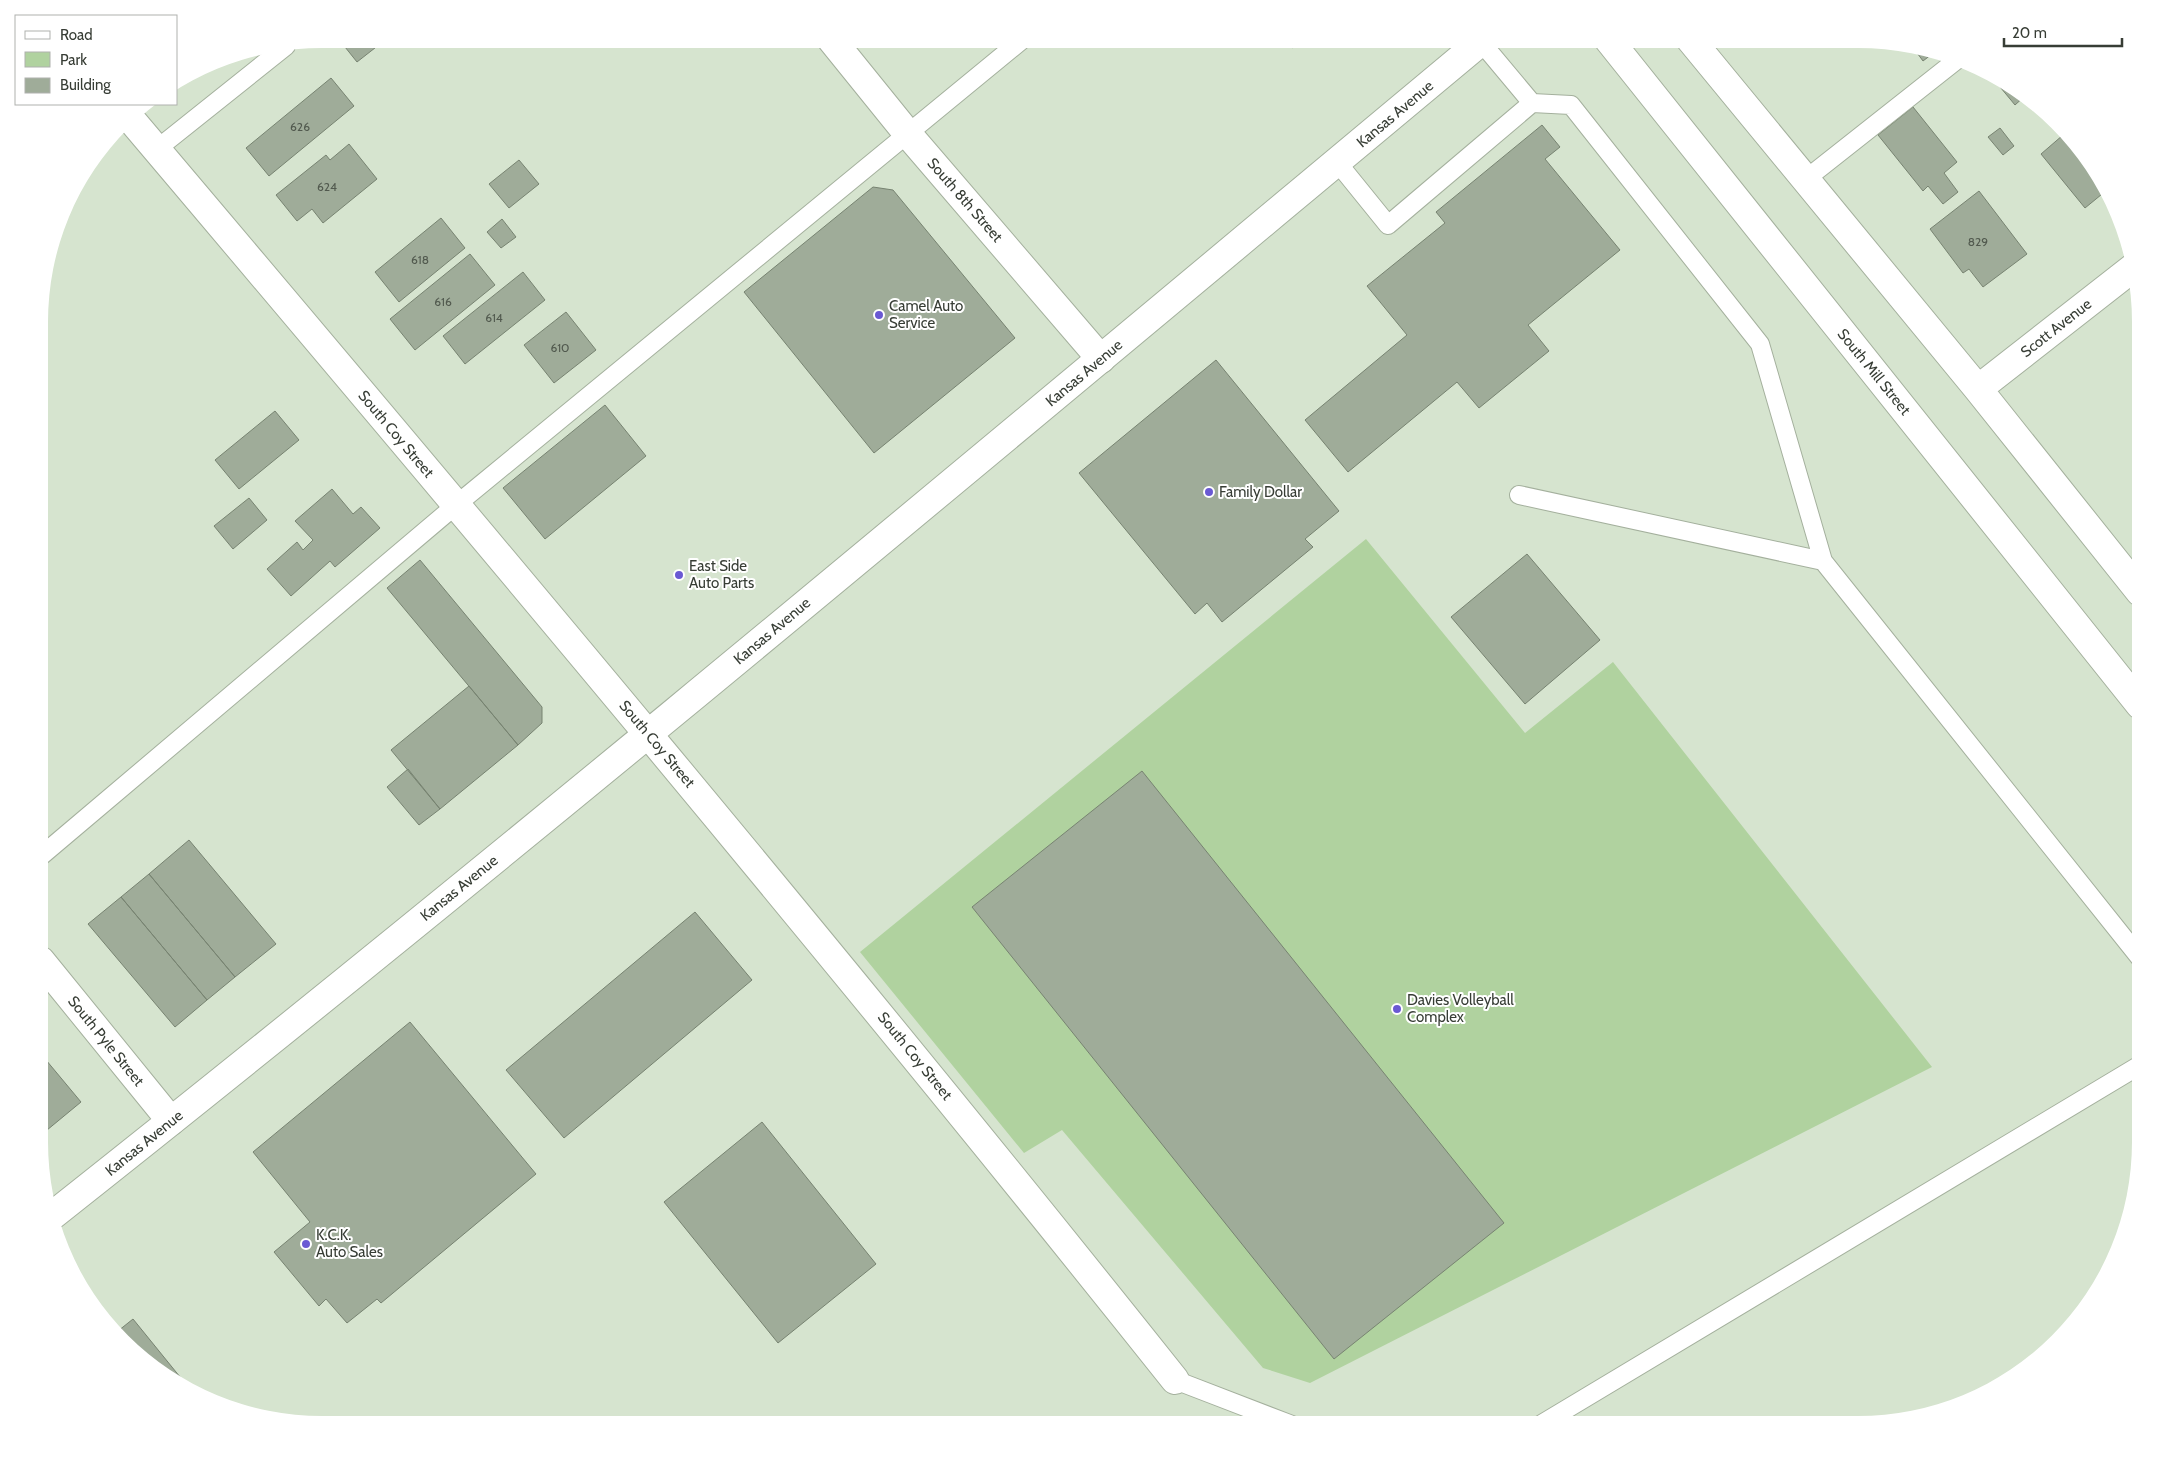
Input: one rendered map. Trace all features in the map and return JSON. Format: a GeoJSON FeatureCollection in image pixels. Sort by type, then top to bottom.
{"type":"FeatureCollection","features":[{"type":"Feature","properties":{"kind":"street","name":"South 8th Street"},"geometry":{"type":"LineString","coordinates":[[838,48],[907,133],[1101,359]]}},
{"type":"Feature","properties":{"kind":"street","name":"Kansas Avenue"},"geometry":{"type":"LineString","coordinates":[[57,1212],[171,1122],[648,733],[1474,48]]}},
{"type":"Feature","properties":{"kind":"street","name":"South Mill Street"},"geometry":{"type":"LineString","coordinates":[[1615,48],[2132,695]]}},
{"type":"Feature","properties":{"kind":"street"},"geometry":{"type":"LineString","coordinates":[[1697,48],[1978,389],[2132,582]]}},
{"type":"Feature","properties":{"kind":"street","name":"South Coy Street"},"geometry":{"type":"LineString","coordinates":[[134,122],[648,733],[988,1145],[1175,1380]]}},
{"type":"Feature","properties":{"kind":"street","name":"Scott Avenue"},"geometry":{"type":"LineString","coordinates":[[1978,389],[2127,273]]}},
{"type":"Feature","properties":{"kind":"street","name":"South Pyle Street"},"geometry":{"type":"LineString","coordinates":[[47,968],[171,1122]]}},
{"type":"Feature","properties":{"kind":"lane"},"geometry":{"type":"LineString","coordinates":[[47,851],[456,505],[1012,48]]}},
{"type":"Feature","properties":{"kind":"lane"},"geometry":{"type":"LineString","coordinates":[[1488,48],[1532,104]]}},
{"type":"Feature","properties":{"kind":"lane"},"geometry":{"type":"LineString","coordinates":[[157,149],[280,51]]}},
{"type":"Feature","properties":{"kind":"lane"},"geometry":{"type":"LineString","coordinates":[[1806,179],[1952,64]]}},
{"type":"Feature","properties":{"kind":"lane"},"geometry":{"type":"LineString","coordinates":[[1337,162],[1388,225],[1532,104],[1571,105],[1760,344],[1823,561],[2132,948]]}},
{"type":"Feature","properties":{"kind":"lane"},"geometry":{"type":"LineString","coordinates":[[1518,495],[1823,561]]}},
{"type":"Feature","properties":{"kind":"lane"},"geometry":{"type":"LineString","coordinates":[[1555,1416],[2132,1070]]}},
{"type":"Feature","properties":{"kind":"lane"},"geometry":{"type":"LineString","coordinates":[[1175,1380],[1269,1416]]}},
{"type":"Feature","properties":{"kind":"green space","name":"Davies Volleyball Complex"},"geometry":{"type":"Polygon","coordinates":[[[1366,539],[1525,733],[1613,662],[1932,1067],[1310,1383],[1263,1368],[1062,1130],[1024,1153],[860,952],[1366,539]]]}},
{"type":"Feature","properties":{"kind":"building"},"geometry":{"type":"Polygon","coordinates":[[[346,48],[375,48],[357,62],[346,48]]]}},
{"type":"Feature","properties":{"kind":"building"},"geometry":{"type":"Polygon","coordinates":[[[1918,55],[1928,57],[1923,61],[1918,55]]]}},
{"type":"Feature","properties":{"kind":"building"},"geometry":{"type":"Polygon","coordinates":[[[331,78],[354,106],[269,176],[246,148],[331,78]]]}},
{"type":"Feature","properties":{"kind":"building"},"geometry":{"type":"Polygon","coordinates":[[[2001,88],[2020,101],[2015,105],[2001,88]]]}},
{"type":"Feature","properties":{"kind":"building"},"geometry":{"type":"Polygon","coordinates":[[[1913,107],[1957,162],[1944,173],[1958,192],[1943,204],[1928,186],[1923,191],[1878,135],[1913,107]]]}},
{"type":"Feature","properties":{"kind":"building"},"geometry":{"type":"Polygon","coordinates":[[[1542,125],[1560,147],[1545,159],[1620,250],[1528,325],[1549,351],[1479,408],[1457,382],[1348,472],[1305,420],[1407,335],[1367,286],[1445,223],[1436,212],[1542,125]]]}},
{"type":"Feature","properties":{"kind":"building"},"geometry":{"type":"Polygon","coordinates":[[[2000,128],[2014,146],[2003,155],[1988,137],[2000,128]]]}},
{"type":"Feature","properties":{"kind":"building"},"geometry":{"type":"Polygon","coordinates":[[[2060,137],[2085,169],[2101,195],[2085,208],[2041,154],[2060,137]]]}},
{"type":"Feature","properties":{"kind":"building"},"geometry":{"type":"Polygon","coordinates":[[[349,144],[377,179],[323,223],[312,209],[297,221],[276,195],[326,155],[330,160],[349,144]]]}},
{"type":"Feature","properties":{"kind":"building"},"geometry":{"type":"Polygon","coordinates":[[[519,160],[539,184],[509,208],[489,184],[519,160]]]}},
{"type":"Feature","properties":{"kind":"building","name":"Camel Auto Service"},"geometry":{"type":"Polygon","coordinates":[[[873,187],[893,190],[1015,338],[874,453],[744,292],[873,187]]]}},
{"type":"Feature","properties":{"kind":"building"},"geometry":{"type":"Polygon","coordinates":[[[1979,191],[2027,254],[1983,287],[1969,269],[1963,273],[1930,229],[1979,191]]]}},
{"type":"Feature","properties":{"kind":"building"},"geometry":{"type":"Polygon","coordinates":[[[441,218],[465,248],[399,302],[375,272],[441,218]]]}},
{"type":"Feature","properties":{"kind":"building"},"geometry":{"type":"Polygon","coordinates":[[[502,219],[516,237],[501,248],[487,232],[502,219]]]}},
{"type":"Feature","properties":{"kind":"building"},"geometry":{"type":"Polygon","coordinates":[[[470,254],[495,285],[415,350],[390,319],[470,254]]]}},
{"type":"Feature","properties":{"kind":"building"},"geometry":{"type":"Polygon","coordinates":[[[523,272],[545,300],[465,364],[443,336],[523,272]]]}},
{"type":"Feature","properties":{"kind":"building"},"geometry":{"type":"Polygon","coordinates":[[[566,312],[596,350],[554,383],[524,345],[566,312]]]}},
{"type":"Feature","properties":{"kind":"building","name":"Family Dollar"},"geometry":{"type":"Polygon","coordinates":[[[1216,360],[1339,511],[1305,539],[1313,547],[1222,622],[1207,603],[1195,614],[1079,473],[1216,360]]]}},
{"type":"Feature","properties":{"kind":"building"},"geometry":{"type":"Polygon","coordinates":[[[605,405],[646,456],[545,539],[503,488],[605,405]]]}},
{"type":"Feature","properties":{"kind":"building"},"geometry":{"type":"Polygon","coordinates":[[[275,411],[299,440],[239,489],[215,460],[275,411]]]}},
{"type":"Feature","properties":{"kind":"building"},"geometry":{"type":"Polygon","coordinates":[[[332,489],[353,514],[361,507],[380,528],[335,567],[330,561],[291,596],[267,569],[297,542],[303,550],[313,540],[295,521],[332,489]]]}},
{"type":"Feature","properties":{"kind":"building"},"geometry":{"type":"Polygon","coordinates":[[[249,498],[267,520],[233,549],[214,526],[249,498]]]}},
{"type":"Feature","properties":{"kind":"building"},"geometry":{"type":"Polygon","coordinates":[[[1527,554],[1600,640],[1525,704],[1451,617],[1527,554]]]}},
{"type":"Feature","properties":{"kind":"building"},"geometry":{"type":"Polygon","coordinates":[[[420,560],[542,707],[542,723],[518,745],[387,588],[420,560]]]}},
{"type":"Feature","properties":{"kind":"building"},"geometry":{"type":"Polygon","coordinates":[[[469,686],[518,745],[440,809],[391,750],[469,686]]]}},
{"type":"Feature","properties":{"kind":"building"},"geometry":{"type":"Polygon","coordinates":[[[408,769],[440,809],[419,825],[387,787],[408,769]]]}},
{"type":"Feature","properties":{"kind":"building"},"geometry":{"type":"Polygon","coordinates":[[[1142,771],[1504,1223],[1334,1359],[972,907],[1142,771]]]}},
{"type":"Feature","properties":{"kind":"building"},"geometry":{"type":"Polygon","coordinates":[[[189,840],[276,944],[235,977],[149,874],[189,840]]]}},
{"type":"Feature","properties":{"kind":"building"},"geometry":{"type":"Polygon","coordinates":[[[149,874],[235,977],[207,1000],[121,897],[149,874]]]}},
{"type":"Feature","properties":{"kind":"building"},"geometry":{"type":"Polygon","coordinates":[[[121,897],[207,1000],[175,1027],[88,924],[121,897]]]}},
{"type":"Feature","properties":{"kind":"building"},"geometry":{"type":"Polygon","coordinates":[[[695,912],[752,980],[564,1138],[506,1070],[695,912]]]}},
{"type":"Feature","properties":{"kind":"building"},"geometry":{"type":"Polygon","coordinates":[[[410,1022],[536,1174],[381,1303],[377,1299],[347,1323],[326,1299],[319,1306],[274,1252],[310,1222],[253,1152],[410,1022]]]}},
{"type":"Feature","properties":{"kind":"building"},"geometry":{"type":"Polygon","coordinates":[[[47,1061],[81,1102],[47,1130],[47,1061]]]}},
{"type":"Feature","properties":{"kind":"building"},"geometry":{"type":"Polygon","coordinates":[[[762,1122],[876,1264],[778,1343],[664,1202],[762,1122]]]}},
{"type":"Feature","properties":{"kind":"building"},"geometry":{"type":"Polygon","coordinates":[[[133,1319],[181,1378],[141,1349],[121,1329],[133,1319]]]}},
{"type":"Feature","properties":{"kind":"place","name":"Camel Auto Service"},"geometry":{"type":"Point","coordinates":[879,315]}},
{"type":"Feature","properties":{"kind":"place","name":"Family Dollar"},"geometry":{"type":"Point","coordinates":[1209,492]}},
{"type":"Feature","properties":{"kind":"place","name":"East Side Auto Parts"},"geometry":{"type":"Point","coordinates":[679,575]}},
{"type":"Feature","properties":{"kind":"place","name":"Davies Volleyball Complex"},"geometry":{"type":"Point","coordinates":[1397,1009]}},
{"type":"Feature","properties":{"kind":"place","name":"K.C.K. Auto Sales"},"geometry":{"type":"Point","coordinates":[306,1244]}}]}
